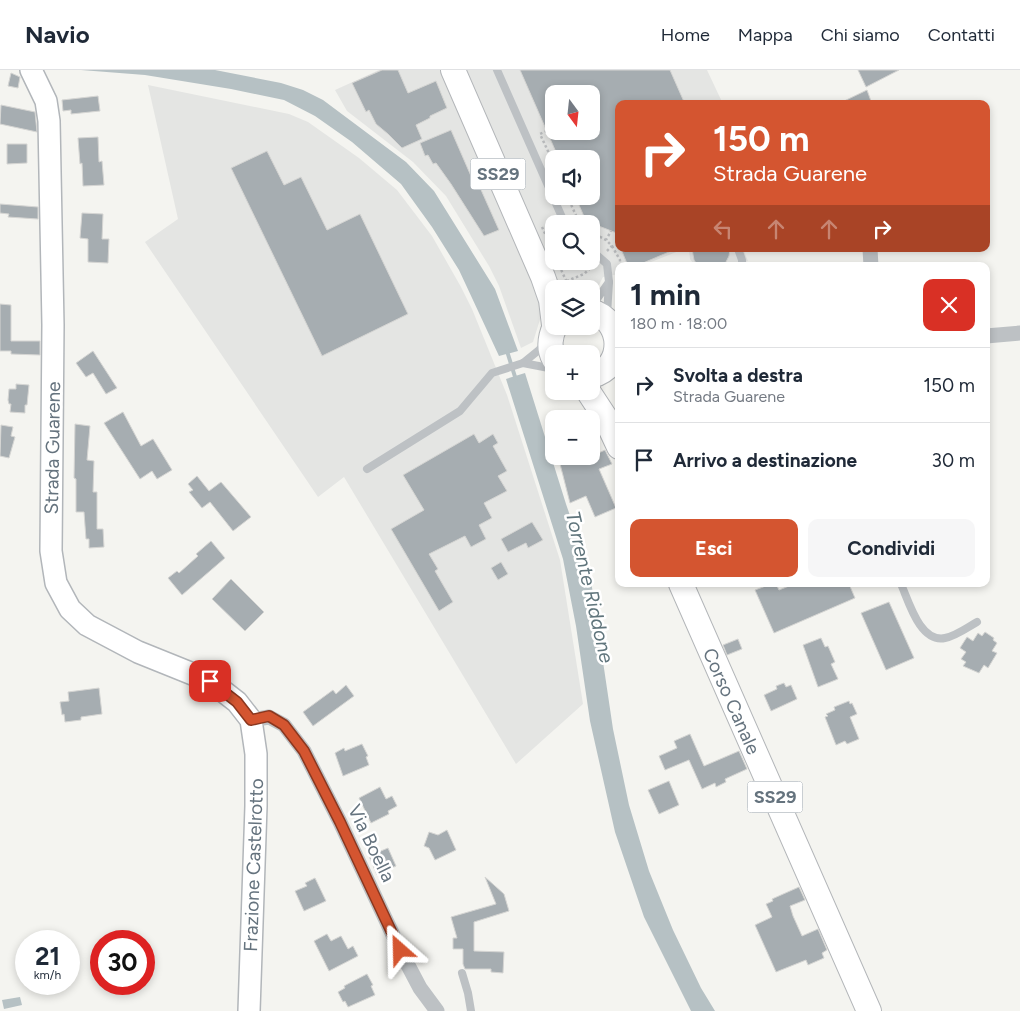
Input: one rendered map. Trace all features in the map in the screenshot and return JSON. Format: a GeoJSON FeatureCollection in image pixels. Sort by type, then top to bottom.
{"type":"FeatureCollection","features":[{"type":"Feature","properties":{"kind":"main road","name":"Strada Guarene"},"geometry":{"type":"LineString","coordinates":[[31,70],[46,101],[49,121],[53,326],[51,551],[56,583],[70,609],[87,625],[138,652],[210,681],[237,702],[251,720]]}},
{"type":"Feature","properties":{"kind":"main road","name":"SS29"},"geometry":{"type":"LineString","coordinates":[[453,70],[556,279]]}},
{"type":"Feature","properties":{"kind":"main road"},"geometry":{"type":"LineString","coordinates":[[605,323],[615,345]]}},
{"type":"Feature","properties":{"kind":"main road"},"geometry":{"type":"LineString","coordinates":[[605,417],[601,389],[605,370],[615,355]]}},
{"type":"Feature","properties":{"kind":"main road"},"geometry":{"type":"LineString","coordinates":[[594,400],[605,417],[615,438]]}},
{"type":"Feature","properties":{"kind":"main road","name":"Corso Canale"},"geometry":{"type":"LineString","coordinates":[[682,587],[869,1011]]}},
{"type":"Feature","properties":{"kind":"main road","name":"Frazione Castelrotto"},"geometry":{"type":"LineString","coordinates":[[249,1011],[256,806],[256,754],[251,720]]}},
{"type":"Feature","properties":{"kind":"street"},"geometry":{"type":"LineString","coordinates":[[990,336],[1020,334]]}},
{"type":"Feature","properties":{"kind":"street","name":"Via Boella"},"geometry":{"type":"LineString","coordinates":[[251,720],[269,716],[284,725],[304,751],[340,822],[400,950],[420,988],[437,1011]]}},
{"type":"Feature","properties":{"kind":"lane"},"geometry":{"type":"LineString","coordinates":[[498,70],[561,215]]}},
{"type":"Feature","properties":{"kind":"lane"},"geometry":{"type":"LineString","coordinates":[[600,258],[607,264],[609,282],[605,323]]}},
{"type":"Feature","properties":{"kind":"lane"},"geometry":{"type":"LineString","coordinates":[[605,323],[597,299],[609,282]]}},
{"type":"Feature","properties":{"kind":"lane"},"geometry":{"type":"LineString","coordinates":[[367,469],[460,411],[492,373],[522,364],[539,350],[549,335]]}},
{"type":"Feature","properties":{"kind":"lane"},"geometry":{"type":"LineString","coordinates":[[522,364],[545,368]]}},
{"type":"Feature","properties":{"kind":"lane"},"geometry":{"type":"LineString","coordinates":[[902,587],[919,624],[927,634],[935,638],[946,638],[977,622]]}},
{"type":"Feature","properties":{"kind":"lane"},"geometry":{"type":"LineString","coordinates":[[462,973],[471,1011]]}},
{"type":"Feature","properties":{"kind":"path"},"geometry":{"type":"LineString","coordinates":[[545,132],[540,134],[547,150]]}},
{"type":"Feature","properties":{"kind":"path"},"geometry":{"type":"LineString","coordinates":[[606,240],[611,231]]}},
{"type":"Feature","properties":{"kind":"path"},"geometry":{"type":"LineString","coordinates":[[600,237],[615,250]]}},
{"type":"Feature","properties":{"kind":"path"},"geometry":{"type":"LineString","coordinates":[[606,252],[612,246]]}},
{"type":"Feature","properties":{"kind":"path"},"geometry":{"type":"LineString","coordinates":[[556,279],[584,274],[589,270]]}},
{"type":"Feature","properties":{"kind":"shaded area"},"geometry":{"type":"Polygon","coordinates":[[[379,70],[707,70],[721,100],[615,100],[615,252],[676,252],[651,262],[615,262],[615,275],[603,277],[600,283],[600,280],[545,280],[545,307],[533,342],[521,348],[499,286],[489,266],[446,196],[413,162],[347,111],[335,90],[379,70]]]}},
{"type":"Feature","properties":{"kind":"shaded area"},"geometry":{"type":"Polygon","coordinates":[[[148,85],[289,114],[308,122],[359,158],[397,190],[432,236],[461,287],[507,395],[560,560],[583,704],[516,764],[344,477],[318,497],[145,242],[178,219],[148,85]]]}},
{"type":"Feature","properties":{"kind":"shaded area"},"geometry":{"type":"Polygon","coordinates":[[[689,252],[744,252],[748,261],[692,262],[689,252]]]}},
{"type":"Feature","properties":{"kind":"water"},"geometry":{"type":"Polygon","coordinates":[[[81,70],[215,70],[281,83],[303,90],[323,100],[406,162],[434,191],[495,289],[518,351],[499,356],[459,270],[432,227],[401,184],[352,142],[315,116],[284,100],[231,89],[145,75],[81,70]]]}},
{"type":"Feature","properties":{"kind":"water"},"geometry":{"type":"Polygon","coordinates":[[[525,373],[545,437],[545,465],[554,465],[590,574],[613,729],[629,805],[649,871],[673,930],[701,988],[715,1011],[691,1011],[644,917],[615,832],[590,721],[576,626],[563,559],[506,379],[525,373]]]}},
{"type":"Feature","properties":{"kind":"water"},"geometry":{"type":"Polygon","coordinates":[[[20,997],[22,1005],[4,1009],[2,1000],[20,997]]]}},
{"type":"Feature","properties":{"kind":"building"},"geometry":{"type":"Polygon","coordinates":[[[382,70],[398,70],[408,93],[436,81],[447,108],[416,125],[422,139],[402,148],[376,124],[369,110],[366,112],[352,83],[382,70]]]}},
{"type":"Feature","properties":{"kind":"building"},"geometry":{"type":"Polygon","coordinates":[[[520,70],[670,70],[683,100],[615,100],[615,232],[600,227],[600,215],[583,215],[579,205],[600,205],[600,150],[555,150],[551,140],[600,140],[600,85],[545,85],[545,127],[520,70]]]}},
{"type":"Feature","properties":{"kind":"building"},"geometry":{"type":"Polygon","coordinates":[[[858,70],[899,70],[866,87],[858,70]]]}},
{"type":"Feature","properties":{"kind":"building"},"geometry":{"type":"Polygon","coordinates":[[[11,73],[20,77],[18,88],[8,86],[11,73]]]}},
{"type":"Feature","properties":{"kind":"building"},"geometry":{"type":"Polygon","coordinates":[[[867,90],[871,100],[846,100],[867,90]]]}},
{"type":"Feature","properties":{"kind":"building"},"geometry":{"type":"Polygon","coordinates":[[[98,96],[100,111],[71,114],[71,110],[63,111],[62,100],[98,96]]]}},
{"type":"Feature","properties":{"kind":"building"},"geometry":{"type":"Polygon","coordinates":[[[1,105],[35,112],[37,132],[0,124],[1,105]]]}},
{"type":"Feature","properties":{"kind":"building"},"geometry":{"type":"Polygon","coordinates":[[[451,130],[471,176],[474,174],[499,230],[484,236],[436,163],[433,164],[428,155],[425,156],[420,143],[451,130]]]}},
{"type":"Feature","properties":{"kind":"building"},"geometry":{"type":"Polygon","coordinates":[[[98,137],[99,162],[102,161],[104,185],[83,186],[78,138],[98,137]]]}},
{"type":"Feature","properties":{"kind":"building"},"geometry":{"type":"Polygon","coordinates":[[[7,144],[27,144],[27,163],[7,164],[7,144]]]}},
{"type":"Feature","properties":{"kind":"building"},"geometry":{"type":"Polygon","coordinates":[[[267,151],[284,185],[301,177],[327,230],[360,214],[408,314],[322,356],[231,168],[267,151]]]}},
{"type":"Feature","properties":{"kind":"building"},"geometry":{"type":"Polygon","coordinates":[[[0,204],[38,207],[38,219],[8,217],[9,214],[0,213],[0,204]]]}},
{"type":"Feature","properties":{"kind":"building"},"geometry":{"type":"Polygon","coordinates":[[[82,213],[103,214],[102,239],[109,239],[108,263],[88,262],[88,239],[80,238],[82,213]]]}},
{"type":"Feature","properties":{"kind":"building"},"geometry":{"type":"Polygon","coordinates":[[[622,252],[669,252],[645,262],[626,262],[622,252]]]}},
{"type":"Feature","properties":{"kind":"building"},"geometry":{"type":"Polygon","coordinates":[[[693,252],[730,252],[726,262],[695,262],[693,252]]]}},
{"type":"Feature","properties":{"kind":"building"},"geometry":{"type":"Polygon","coordinates":[[[0,304],[11,305],[11,341],[40,341],[40,355],[11,354],[11,351],[0,351],[0,304]]]}},
{"type":"Feature","properties":{"kind":"building"},"geometry":{"type":"Polygon","coordinates":[[[93,351],[117,388],[106,394],[93,373],[86,377],[76,363],[93,351]]]}},
{"type":"Feature","properties":{"kind":"building"},"geometry":{"type":"Polygon","coordinates":[[[16,384],[29,385],[25,413],[10,412],[9,389],[16,389],[16,384]]]}},
{"type":"Feature","properties":{"kind":"building"},"geometry":{"type":"Polygon","coordinates":[[[123,412],[141,446],[153,439],[172,470],[157,479],[152,471],[140,479],[104,423],[123,412]]]}},
{"type":"Feature","properties":{"kind":"building"},"geometry":{"type":"Polygon","coordinates":[[[75,424],[90,426],[87,460],[94,461],[93,492],[97,492],[97,529],[103,529],[104,547],[89,548],[89,539],[86,539],[84,512],[76,512],[76,479],[74,478],[75,424]]]}},
{"type":"Feature","properties":{"kind":"building"},"geometry":{"type":"Polygon","coordinates":[[[1,425],[13,427],[11,436],[15,437],[9,458],[0,456],[1,425]]]}},
{"type":"Feature","properties":{"kind":"building"},"geometry":{"type":"Polygon","coordinates":[[[474,434],[479,443],[493,434],[498,443],[493,446],[507,471],[498,476],[507,491],[484,503],[492,518],[479,525],[486,539],[471,547],[465,536],[429,554],[438,569],[435,571],[453,602],[439,611],[391,529],[424,510],[403,475],[474,434]]]}},
{"type":"Feature","properties":{"kind":"building"},"geometry":{"type":"Polygon","coordinates":[[[605,450],[612,464],[599,469],[615,508],[595,517],[586,496],[570,503],[560,465],[600,465],[600,452],[605,450]]]}},
{"type":"Feature","properties":{"kind":"building"},"geometry":{"type":"Polygon","coordinates":[[[197,476],[209,491],[221,482],[251,517],[233,531],[210,502],[202,508],[189,492],[193,490],[188,484],[197,476]]]}},
{"type":"Feature","properties":{"kind":"building"},"geometry":{"type":"Polygon","coordinates":[[[532,522],[543,540],[528,548],[526,543],[508,552],[501,539],[532,522]]]}},
{"type":"Feature","properties":{"kind":"building"},"geometry":{"type":"Polygon","coordinates":[[[211,541],[225,558],[182,595],[168,578],[177,571],[179,573],[211,541]]]}},
{"type":"Feature","properties":{"kind":"building"},"geometry":{"type":"Polygon","coordinates":[[[501,562],[508,574],[498,580],[491,568],[501,562]]]}},
{"type":"Feature","properties":{"kind":"building"},"geometry":{"type":"Polygon","coordinates":[[[231,579],[264,612],[245,631],[212,599],[231,579]]]}},
{"type":"Feature","properties":{"kind":"building"},"geometry":{"type":"Polygon","coordinates":[[[763,587],[778,587],[779,590],[786,587],[850,587],[855,598],[774,633],[755,590],[763,587]]]}},
{"type":"Feature","properties":{"kind":"building"},"geometry":{"type":"Polygon","coordinates":[[[889,602],[914,658],[886,670],[861,613],[889,602]]]}},
{"type":"Feature","properties":{"kind":"building"},"geometry":{"type":"Polygon","coordinates":[[[985,632],[994,638],[993,640],[997,643],[992,651],[997,653],[988,668],[984,665],[979,673],[963,666],[966,662],[961,659],[966,652],[960,648],[967,637],[973,641],[978,633],[982,636],[985,632]]]}},
{"type":"Feature","properties":{"kind":"building"},"geometry":{"type":"Polygon","coordinates":[[[821,638],[825,647],[828,646],[835,662],[831,664],[838,679],[818,687],[803,645],[821,638]]]}},
{"type":"Feature","properties":{"kind":"building"},"geometry":{"type":"Polygon","coordinates":[[[738,639],[742,649],[727,655],[723,645],[738,639]]]}},
{"type":"Feature","properties":{"kind":"building"},"geometry":{"type":"Polygon","coordinates":[[[784,683],[786,687],[791,685],[797,699],[771,711],[764,695],[777,689],[776,686],[784,683]]]}},
{"type":"Feature","properties":{"kind":"building"},"geometry":{"type":"Polygon","coordinates":[[[346,685],[354,696],[313,726],[303,712],[333,690],[336,694],[346,685]]]}},
{"type":"Feature","properties":{"kind":"building"},"geometry":{"type":"Polygon","coordinates":[[[99,688],[102,714],[81,717],[81,720],[65,722],[60,702],[69,701],[68,692],[99,688]]]}},
{"type":"Feature","properties":{"kind":"building"},"geometry":{"type":"Polygon","coordinates":[[[849,701],[850,704],[852,703],[857,714],[850,717],[859,739],[847,744],[845,741],[836,745],[825,717],[828,716],[826,714],[835,710],[834,707],[849,701]]]}},
{"type":"Feature","properties":{"kind":"building"},"geometry":{"type":"Polygon","coordinates":[[[690,734],[704,766],[739,751],[747,769],[725,779],[726,782],[716,787],[715,783],[702,789],[689,760],[665,770],[659,756],[677,748],[674,741],[690,734]]]}},
{"type":"Feature","properties":{"kind":"building"},"geometry":{"type":"Polygon","coordinates":[[[362,744],[368,756],[366,757],[369,765],[343,776],[335,753],[344,748],[345,751],[362,744]]]}},
{"type":"Feature","properties":{"kind":"building"},"geometry":{"type":"Polygon","coordinates":[[[669,781],[679,805],[659,814],[648,790],[669,781]]]}},
{"type":"Feature","properties":{"kind":"building"},"geometry":{"type":"Polygon","coordinates":[[[380,787],[386,799],[392,796],[397,806],[388,811],[389,814],[371,823],[359,798],[380,787]]]}},
{"type":"Feature","properties":{"kind":"building"},"geometry":{"type":"Polygon","coordinates":[[[447,830],[456,850],[435,860],[429,848],[424,846],[429,832],[438,835],[447,830]]]}},
{"type":"Feature","properties":{"kind":"building"},"geometry":{"type":"Polygon","coordinates":[[[388,848],[396,866],[377,875],[369,856],[388,848]]]}},
{"type":"Feature","properties":{"kind":"building"},"geometry":{"type":"Polygon","coordinates":[[[485,877],[504,894],[509,911],[474,922],[474,951],[504,952],[503,973],[491,972],[491,969],[465,969],[463,949],[453,949],[453,938],[457,938],[451,917],[496,904],[485,877]]]}},
{"type":"Feature","properties":{"kind":"building"},"geometry":{"type":"Polygon","coordinates":[[[315,878],[326,901],[304,911],[295,891],[307,886],[305,883],[315,878]]]}},
{"type":"Feature","properties":{"kind":"building"},"geometry":{"type":"Polygon","coordinates":[[[799,887],[805,900],[790,906],[793,916],[802,936],[818,929],[827,950],[822,953],[824,958],[808,965],[806,960],[776,972],[755,925],[772,917],[766,904],[773,901],[772,899],[799,887]]]}},
{"type":"Feature","properties":{"kind":"building"},"geometry":{"type":"Polygon","coordinates":[[[327,934],[331,941],[341,936],[348,949],[353,946],[358,956],[329,971],[314,941],[327,934]]]}},
{"type":"Feature","properties":{"kind":"building"},"geometry":{"type":"Polygon","coordinates":[[[367,974],[373,985],[371,986],[375,995],[348,1007],[338,992],[345,988],[344,986],[367,974]]]}},
{"type":"Feature","properties":{"kind":"waterway","name":"Torrente Riddone"},"geometry":{"type":"LineString","coordinates":[[507,351],[516,380]]}},
{"type":"Feature","properties":{"kind":"route"},"geometry":{"type":"LineString","coordinates":[[210,681],[237,702],[251,720],[269,716],[284,725],[304,751],[340,822],[400,950]]}}]}
